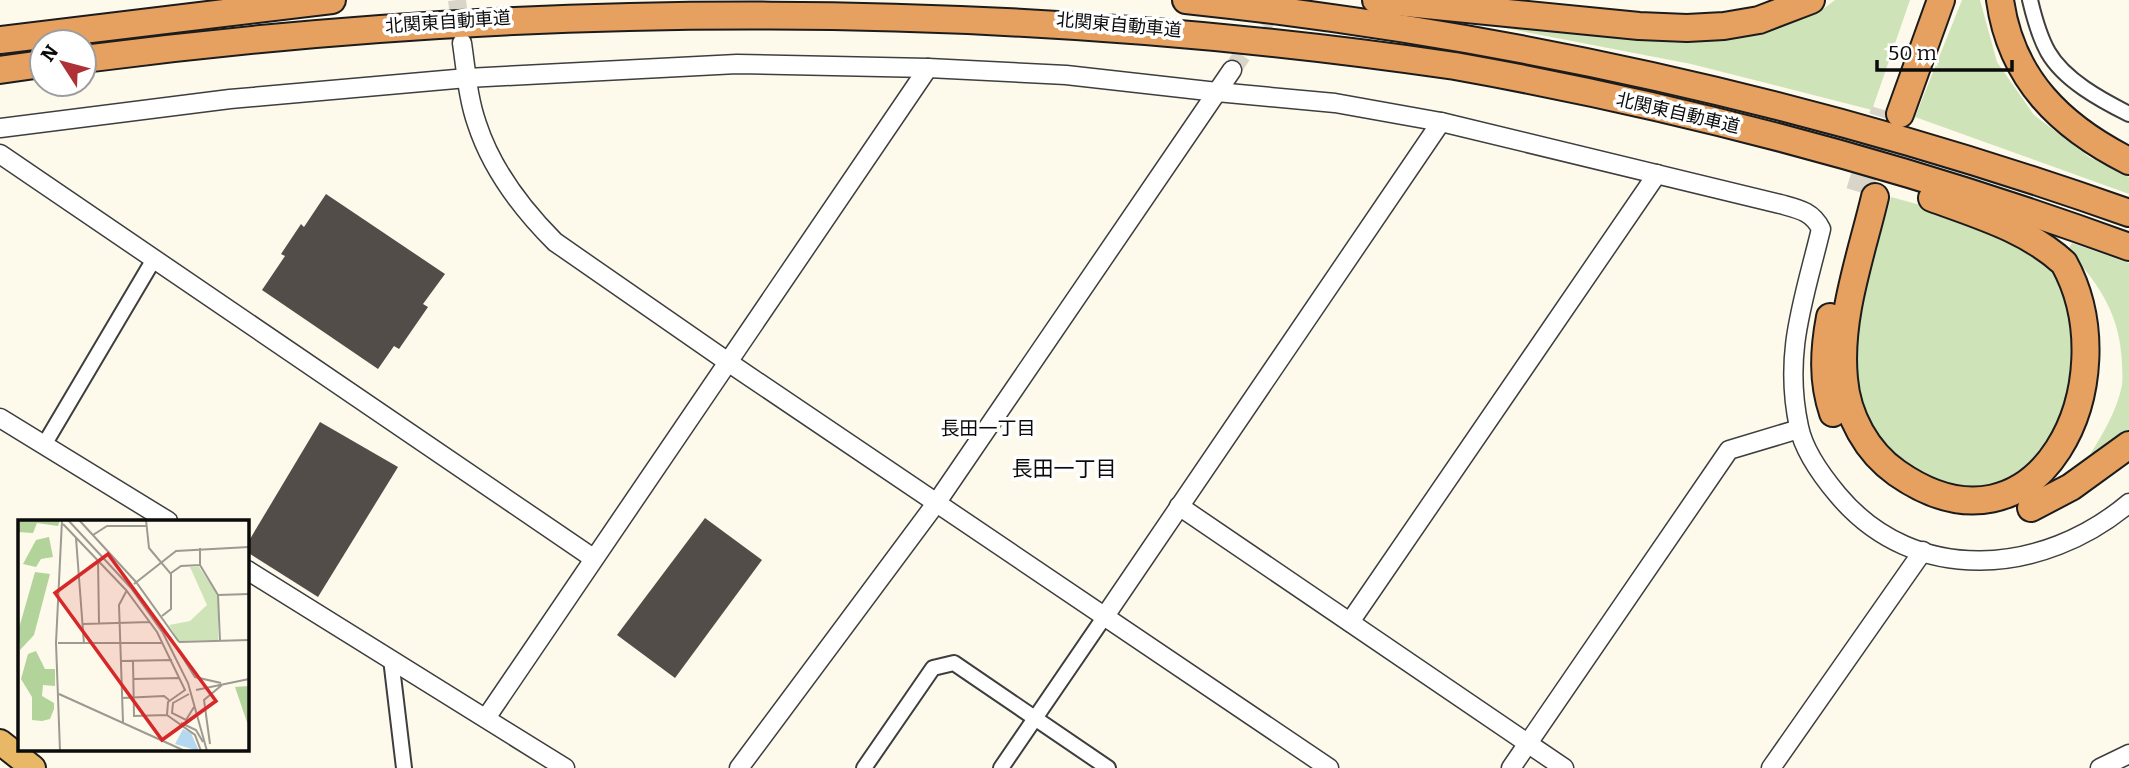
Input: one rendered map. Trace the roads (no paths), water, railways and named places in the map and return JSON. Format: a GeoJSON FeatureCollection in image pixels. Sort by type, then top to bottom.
{"type":"FeatureCollection","features":[{"type":"Feature","properties":{"kind":"highway"},"geometry":{"type":"LineString","coordinates":[[0,40],[332,0]]}},
{"type":"Feature","properties":{"kind":"highway","name":"北関東自動車道"},"geometry":{"type":"LineString","coordinates":[[1186,0],[1278,10],[1465,38],[1672,80],[1776,104],[1942,151],[2129,214]]}},
{"type":"Feature","properties":{"kind":"highway"},"geometry":{"type":"LineString","coordinates":[[1376,0],[1639,26],[1688,28],[1759,20],[1811,0]]}},
{"type":"Feature","properties":{"kind":"highway"},"geometry":{"type":"LineString","coordinates":[[1923,0],[1892,112],[1941,0]]}},
{"type":"Feature","properties":{"kind":"highway"},"geometry":{"type":"LineString","coordinates":[[2000,0],[2008,35],[2021,67],[2039,94],[2082,134],[2129,161]]}},
{"type":"Feature","properties":{"kind":"highway","name":"北関東自動車道"},"geometry":{"type":"LineString","coordinates":[[98,58],[479,18],[652,11],[929,13],[1125,25],[1266,39],[1452,65],[1575,90],[1770,134],[2048,217],[2129,247]]}},
{"type":"Feature","properties":{"kind":"highway"},"geometry":{"type":"LineString","coordinates":[[0,70],[28,66]]}},
{"type":"Feature","properties":{"kind":"highway"},"geometry":{"type":"LineString","coordinates":[[1575,90],[1664,125],[1776,151],[1925,195],[2004,225],[2036,242],[2080,280],[2094,302],[2108,338]]}},
{"type":"Feature","properties":{"kind":"highway"},"geometry":{"type":"LineString","coordinates":[[2089,440],[2059,473],[2037,487],[1991,500],[1966,500],[1939,495],[1913,484],[1892,470],[1876,454],[1862,436],[1849,406],[1844,381],[1843,349],[1847,314],[1867,195],[1830,320],[1825,352],[1825,379],[1840,433],[1856,457],[1875,478],[1897,495],[1922,508],[1969,518],[1993,517],[2021,512],[2043,503],[2071,488],[2129,445]]}},
{"type":"Feature","properties":{"kind":"highway"},"geometry":{"type":"LineString","coordinates":[[0,742],[33,768]]}},
{"type":"Feature","properties":{"kind":"street"},"geometry":{"type":"LineString","coordinates":[[2030,0],[2048,53],[2076,82],[2105,102],[2129,114]]}},
{"type":"Feature","properties":{"kind":"street"},"geometry":{"type":"LineString","coordinates":[[462,43],[476,123],[493,161],[512,194],[555,242],[1329,768]]}},
{"type":"Feature","properties":{"kind":"street"},"geometry":{"type":"LineString","coordinates":[[0,128],[230,99],[467,78],[737,64],[928,68],[1066,75],[1335,103],[1441,122],[1657,174],[1804,210],[1816,219],[1821,229],[1797,320],[1791,377],[1799,429],[1807,450],[1846,504],[1871,526],[1896,540],[1923,551],[1955,559],[1982,562],[2014,559],[2066,543],[2129,503]]}},
{"type":"Feature","properties":{"kind":"street"},"geometry":{"type":"LineString","coordinates":[[486,718],[928,68]]}},
{"type":"Feature","properties":{"kind":"street"},"geometry":{"type":"LineString","coordinates":[[739,768],[937,502],[1232,69]]}},
{"type":"Feature","properties":{"kind":"street"},"geometry":{"type":"LineString","coordinates":[[1001,768],[1441,122]]}},
{"type":"Feature","properties":{"kind":"street"},"geometry":{"type":"LineString","coordinates":[[0,154],[593,558]]}},
{"type":"Feature","properties":{"kind":"street"},"geometry":{"type":"LineString","coordinates":[[1350,622],[1657,174]]}},
{"type":"Feature","properties":{"kind":"street"},"geometry":{"type":"LineString","coordinates":[[44,445],[154,259]]}},
{"type":"Feature","properties":{"kind":"street"},"geometry":{"type":"LineString","coordinates":[[0,418],[165,520]]}},
{"type":"Feature","properties":{"kind":"street"},"geometry":{"type":"LineString","coordinates":[[1511,768],[1729,450],[1799,429]]}},
{"type":"Feature","properties":{"kind":"street"},"geometry":{"type":"LineString","coordinates":[[1179,506],[1564,768]]}},
{"type":"Feature","properties":{"kind":"street"},"geometry":{"type":"LineString","coordinates":[[1771,768],[1923,551]]}},
{"type":"Feature","properties":{"kind":"street"},"geometry":{"type":"LineString","coordinates":[[248,571],[565,768]]}},
{"type":"Feature","properties":{"kind":"street"},"geometry":{"type":"LineString","coordinates":[[391,659],[404,768]]}},
{"type":"Feature","properties":{"kind":"street"},"geometry":{"type":"LineString","coordinates":[[864,768],[933,668],[954,663],[1108,768]]}},
{"type":"Feature","properties":{"kind":"street"},"geometry":{"type":"LineString","coordinates":[[2100,768],[2129,754]]}},
{"type":"Feature","properties":{"kind":"tunnel"},"geometry":{"type":"LineString","coordinates":[[457,0],[461,33]]}},
{"type":"Feature","properties":{"kind":"tunnel"},"geometry":{"type":"LineString","coordinates":[[1232,70],[1278,3]]}},
{"type":"Feature","properties":{"kind":"tunnel"},"geometry":{"type":"LineString","coordinates":[[1859,192],[1884,110]]}},
{"type":"Feature","properties":{"kind":"district","name":"長田一丁目"},"geometry":{"type":"Point","coordinates":[988,428]}},
{"type":"Feature","properties":{"kind":"district","name":"長田一丁目"},"geometry":{"type":"Point","coordinates":[1064,469]}}]}
